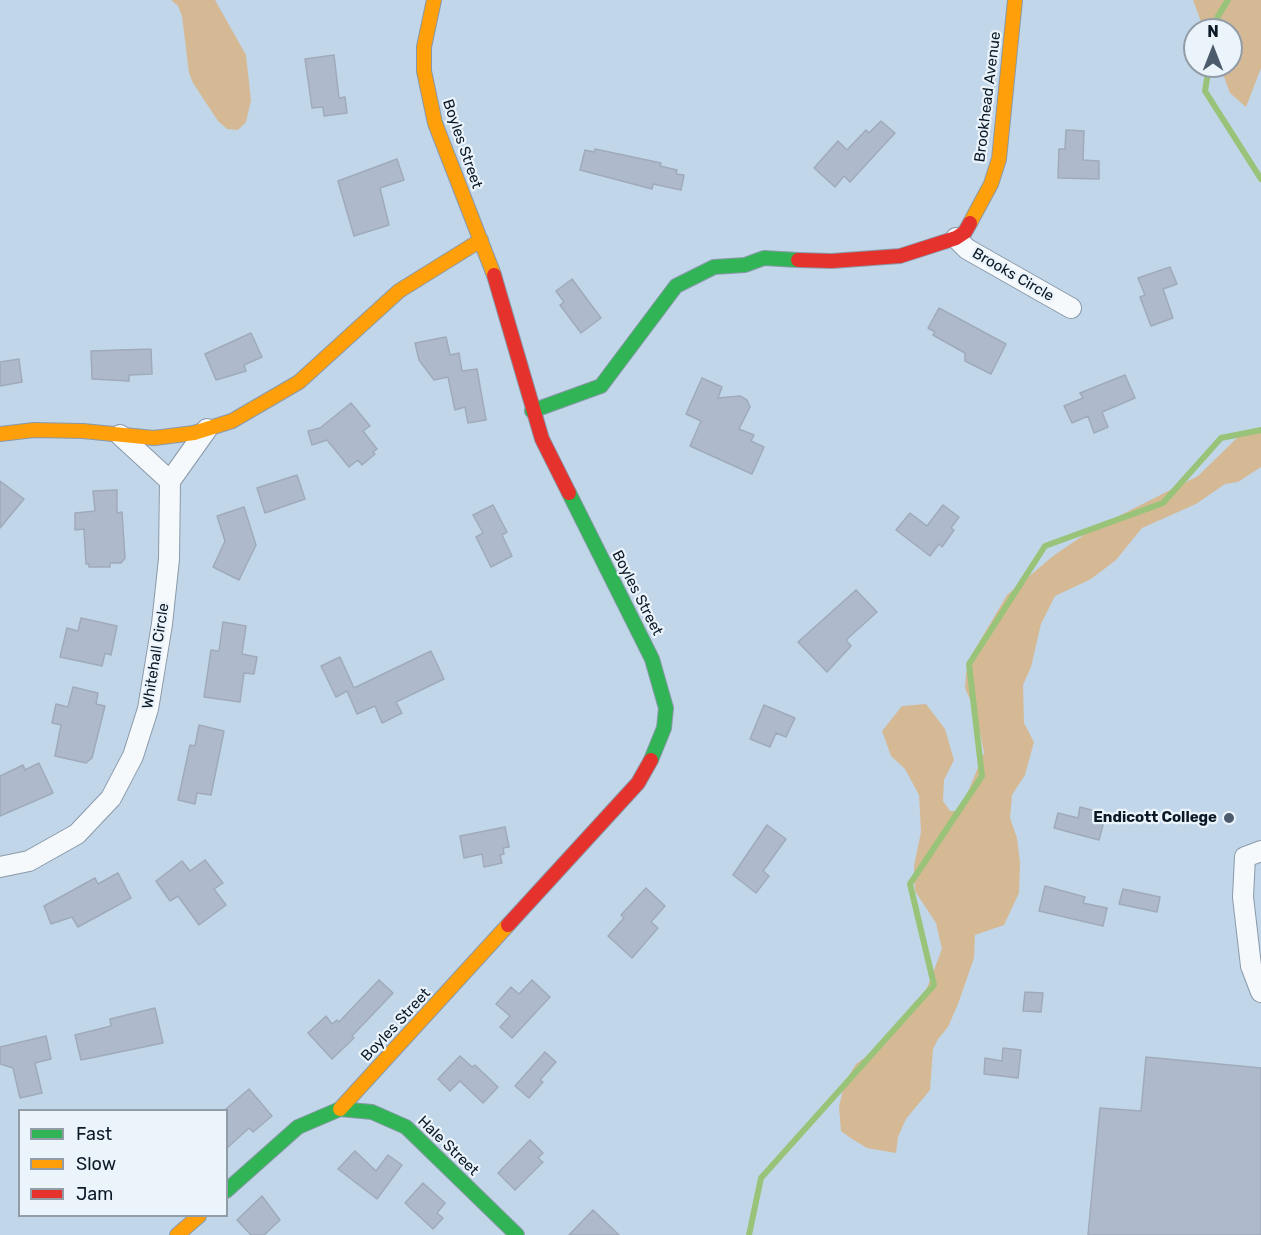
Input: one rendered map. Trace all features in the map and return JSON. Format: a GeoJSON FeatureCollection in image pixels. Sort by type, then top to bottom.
{"type":"FeatureCollection","features":[{"type":"Feature","properties":{"kind":"street","name":"Boyles Street"},"geometry":{"type":"LineString","coordinates":[[340,1109],[638,783],[649,765],[664,728],[666,708],[652,659],[542,439],[490,263],[439,133],[428,95],[424,47],[434,0]]}},
{"type":"Feature","properties":{"kind":"street","name":"Brookhead Avenue"},"geometry":{"type":"LineString","coordinates":[[956,238],[965,232],[978,212],[999,159],[1016,0]]}},
{"type":"Feature","properties":{"kind":"street"},"geometry":{"type":"LineString","coordinates":[[532,411],[601,386],[676,286],[714,267],[745,265],[764,258],[832,261],[900,256],[956,238]]}},
{"type":"Feature","properties":{"kind":"street","name":"Brooks Circle"},"geometry":{"type":"LineString","coordinates":[[956,238],[967,249],[1071,309]]}},
{"type":"Feature","properties":{"kind":"street"},"geometry":{"type":"LineString","coordinates":[[0,434],[34,430],[154,438],[194,433],[232,421],[299,382],[399,291],[481,240]]}},
{"type":"Feature","properties":{"kind":"street"},"geometry":{"type":"LineString","coordinates":[[120,435],[170,481],[207,429]]}},
{"type":"Feature","properties":{"kind":"street","name":"Whitehall Circle"},"geometry":{"type":"LineString","coordinates":[[0,867],[29,861],[76,834],[111,798],[133,756],[148,709],[162,624],[169,559],[170,481]]}},
{"type":"Feature","properties":{"kind":"street"},"geometry":{"type":"LineString","coordinates":[[1261,851],[1245,856],[1243,897],[1251,966],[1261,992]]}},
{"type":"Feature","properties":{"kind":"street","name":"Hale Street"},"geometry":{"type":"LineString","coordinates":[[228,1189],[298,1127],[340,1109],[372,1112],[386,1116],[406,1127],[517,1235]]}},
{"type":"Feature","properties":{"kind":"street"},"geometry":{"type":"LineString","coordinates":[[177,1235],[197,1217]]}},
{"type":"Feature","properties":{"kind":"shaded area"},"geometry":{"type":"Polygon","coordinates":[[[171,0],[215,0],[246,55],[251,100],[246,122],[238,130],[227,129],[218,121],[193,83],[189,73],[182,16],[178,6],[171,0]]]}},
{"type":"Feature","properties":{"kind":"shaded area"},"geometry":{"type":"Polygon","coordinates":[[[1193,0],[1261,0],[1261,68],[1246,107],[1230,93],[1224,78],[1243,78],[1243,18],[1200,18],[1193,0]]]}},
{"type":"Feature","properties":{"kind":"shaded area"},"geometry":{"type":"Polygon","coordinates":[[[1261,428],[1261,467],[1238,482],[1225,484],[1196,504],[1142,528],[1116,560],[1091,579],[1055,596],[1041,624],[1031,667],[1023,685],[1024,723],[1034,742],[1025,775],[1012,795],[1010,818],[1017,838],[1020,862],[1019,893],[1004,925],[975,935],[974,958],[958,1004],[948,1027],[933,1049],[930,1090],[906,1119],[898,1137],[896,1153],[867,1148],[841,1131],[839,1106],[845,1082],[856,1064],[889,1040],[894,1026],[906,1016],[927,988],[942,949],[936,923],[915,891],[914,866],[921,832],[919,795],[905,769],[891,756],[882,731],[902,706],[926,704],[945,729],[954,760],[944,780],[943,801],[950,811],[960,811],[984,753],[976,713],[965,688],[966,673],[971,656],[1007,595],[1053,556],[1091,530],[1198,476],[1240,435],[1261,428]]]}},
{"type":"Feature","properties":{"kind":"building"},"geometry":{"type":"Polygon","coordinates":[[[334,55],[339,98],[345,97],[347,113],[324,116],[323,107],[312,108],[305,59],[334,55]]]}},
{"type":"Feature","properties":{"kind":"building"},"geometry":{"type":"Polygon","coordinates":[[[881,121],[895,133],[850,182],[844,176],[835,187],[814,168],[838,141],[847,150],[866,130],[869,133],[881,121]]]}},
{"type":"Feature","properties":{"kind":"building"},"geometry":{"type":"Polygon","coordinates":[[[1066,130],[1084,131],[1083,160],[1099,161],[1099,179],[1058,178],[1059,149],[1065,149],[1066,130]]]}},
{"type":"Feature","properties":{"kind":"building"},"geometry":{"type":"Polygon","coordinates":[[[595,149],[661,163],[660,166],[677,170],[676,174],[684,175],[681,190],[653,184],[652,189],[580,170],[585,150],[594,152],[595,149]]]}},
{"type":"Feature","properties":{"kind":"building"},"geometry":{"type":"Polygon","coordinates":[[[397,159],[404,180],[380,188],[389,225],[354,236],[338,181],[397,159]]]}},
{"type":"Feature","properties":{"kind":"building"},"geometry":{"type":"Polygon","coordinates":[[[1170,267],[1177,284],[1163,289],[1173,318],[1151,326],[1140,297],[1145,295],[1138,278],[1170,267]]]}},
{"type":"Feature","properties":{"kind":"building"},"geometry":{"type":"Polygon","coordinates":[[[572,279],[601,318],[581,333],[560,305],[564,302],[556,291],[572,279]]]}},
{"type":"Feature","properties":{"kind":"building"},"geometry":{"type":"Polygon","coordinates":[[[939,308],[1006,344],[991,374],[965,361],[965,353],[933,335],[935,332],[928,328],[939,308]]]}},
{"type":"Feature","properties":{"kind":"building"},"geometry":{"type":"Polygon","coordinates":[[[251,333],[262,357],[244,365],[246,371],[216,380],[205,354],[251,333]]]}},
{"type":"Feature","properties":{"kind":"building"},"geometry":{"type":"Polygon","coordinates":[[[446,337],[450,355],[459,353],[462,371],[477,369],[486,420],[468,423],[465,407],[455,410],[448,377],[434,380],[419,360],[415,343],[446,337]]]}},
{"type":"Feature","properties":{"kind":"building"},"geometry":{"type":"Polygon","coordinates":[[[151,349],[152,374],[129,375],[129,381],[92,379],[91,351],[151,349]]]}},
{"type":"Feature","properties":{"kind":"building"},"geometry":{"type":"Polygon","coordinates":[[[19,359],[22,382],[0,386],[0,362],[19,359]]]}},
{"type":"Feature","properties":{"kind":"building"},"geometry":{"type":"Polygon","coordinates":[[[1125,375],[1135,398],[1102,412],[1108,427],[1094,433],[1088,416],[1072,423],[1064,406],[1083,398],[1080,393],[1125,375]]]}},
{"type":"Feature","properties":{"kind":"building"},"geometry":{"type":"Polygon","coordinates":[[[702,378],[722,387],[718,398],[740,396],[747,400],[750,407],[739,429],[754,435],[751,441],[764,447],[752,474],[690,446],[701,421],[686,414],[702,378]]]}},
{"type":"Feature","properties":{"kind":"building"},"geometry":{"type":"Polygon","coordinates":[[[351,403],[370,426],[363,431],[377,449],[373,452],[375,454],[362,465],[358,460],[349,467],[327,440],[312,445],[308,431],[320,428],[351,403]]]}},
{"type":"Feature","properties":{"kind":"building"},"geometry":{"type":"Polygon","coordinates":[[[297,475],[305,499],[265,513],[257,488],[297,475]]]}},
{"type":"Feature","properties":{"kind":"building"},"geometry":{"type":"Polygon","coordinates":[[[0,481],[24,499],[0,528],[0,481]]]}},
{"type":"Feature","properties":{"kind":"building"},"geometry":{"type":"Polygon","coordinates":[[[117,490],[117,513],[122,512],[125,558],[121,563],[110,563],[110,567],[89,567],[89,564],[86,564],[84,529],[75,530],[75,513],[95,511],[93,491],[117,490]]]}},
{"type":"Feature","properties":{"kind":"building"},"geometry":{"type":"Polygon","coordinates":[[[493,505],[507,532],[502,535],[512,556],[491,567],[476,537],[483,533],[473,515],[493,505]]]}},
{"type":"Feature","properties":{"kind":"building"},"geometry":{"type":"Polygon","coordinates":[[[943,505],[959,517],[951,528],[954,530],[942,547],[939,544],[930,556],[896,530],[910,513],[927,526],[943,505]]]}},
{"type":"Feature","properties":{"kind":"building"},"geometry":{"type":"Polygon","coordinates":[[[244,507],[256,545],[239,580],[213,567],[225,541],[217,516],[244,507]]]}},
{"type":"Feature","properties":{"kind":"building"},"geometry":{"type":"Polygon","coordinates":[[[856,590],[877,612],[846,640],[851,646],[827,672],[798,642],[856,590]]]}},
{"type":"Feature","properties":{"kind":"building"},"geometry":{"type":"Polygon","coordinates":[[[81,618],[117,626],[111,655],[105,653],[102,666],[60,657],[67,628],[78,631],[81,618]]]}},
{"type":"Feature","properties":{"kind":"building"},"geometry":{"type":"Polygon","coordinates":[[[223,622],[246,626],[242,654],[257,657],[254,674],[244,673],[240,702],[204,697],[211,650],[219,651],[223,622]]]}},
{"type":"Feature","properties":{"kind":"building"},"geometry":{"type":"Polygon","coordinates":[[[431,651],[444,679],[396,702],[402,713],[382,723],[375,706],[357,714],[347,691],[336,697],[321,666],[340,657],[354,688],[431,651]]]}},
{"type":"Feature","properties":{"kind":"building"},"geometry":{"type":"Polygon","coordinates":[[[73,687],[98,693],[96,704],[105,706],[92,758],[86,763],[55,756],[61,725],[52,723],[56,704],[68,707],[73,687]]]}},
{"type":"Feature","properties":{"kind":"building"},"geometry":{"type":"Polygon","coordinates":[[[764,705],[795,718],[786,737],[776,733],[770,747],[750,739],[764,705]]]}},
{"type":"Feature","properties":{"kind":"building"},"geometry":{"type":"Polygon","coordinates":[[[199,725],[224,731],[211,795],[197,793],[195,804],[178,800],[190,745],[195,746],[199,725]]]}},
{"type":"Feature","properties":{"kind":"building"},"geometry":{"type":"Polygon","coordinates":[[[39,763],[53,793],[0,816],[0,776],[23,765],[25,770],[39,763]]]}},
{"type":"Feature","properties":{"kind":"building"},"geometry":{"type":"Polygon","coordinates":[[[1080,807],[1099,812],[1096,823],[1103,825],[1099,840],[1054,828],[1058,813],[1078,818],[1080,807]]]}},
{"type":"Feature","properties":{"kind":"building"},"geometry":{"type":"Polygon","coordinates":[[[767,825],[786,839],[763,871],[769,876],[756,893],[733,875],[767,825]]]}},
{"type":"Feature","properties":{"kind":"building"},"geometry":{"type":"Polygon","coordinates":[[[505,827],[509,847],[503,848],[504,854],[500,855],[502,863],[484,867],[482,854],[464,858],[460,836],[505,827]]]}},
{"type":"Feature","properties":{"kind":"building"},"geometry":{"type":"Polygon","coordinates":[[[205,860],[223,883],[214,889],[226,905],[199,925],[178,896],[170,901],[156,881],[182,861],[190,871],[205,860]]]}},
{"type":"Feature","properties":{"kind":"building"},"geometry":{"type":"Polygon","coordinates":[[[118,873],[131,898],[78,927],[72,917],[51,924],[44,906],[95,878],[98,884],[118,873]]]}},
{"type":"Feature","properties":{"kind":"building"},"geometry":{"type":"Polygon","coordinates":[[[1045,886],[1085,897],[1083,903],[1107,908],[1103,926],[1039,911],[1045,886]]]}},
{"type":"Feature","properties":{"kind":"building"},"geometry":{"type":"Polygon","coordinates":[[[646,888],[665,906],[651,922],[658,928],[632,958],[608,936],[624,918],[621,915],[646,888]]]}},
{"type":"Feature","properties":{"kind":"building"},"geometry":{"type":"Polygon","coordinates":[[[1123,889],[1160,897],[1157,912],[1119,904],[1123,889]]]}},
{"type":"Feature","properties":{"kind":"building"},"geometry":{"type":"Polygon","coordinates":[[[379,980],[393,993],[352,1036],[354,1038],[332,1059],[308,1033],[326,1016],[332,1024],[337,1020],[339,1022],[379,980]]]}},
{"type":"Feature","properties":{"kind":"building"},"geometry":{"type":"Polygon","coordinates":[[[532,980],[550,997],[512,1038],[500,1027],[510,1016],[496,1004],[511,987],[519,994],[532,980]]]}},
{"type":"Feature","properties":{"kind":"building"},"geometry":{"type":"Polygon","coordinates":[[[1025,992],[1043,993],[1041,1012],[1023,1011],[1025,992]]]}},
{"type":"Feature","properties":{"kind":"building"},"geometry":{"type":"Polygon","coordinates":[[[155,1008],[163,1043],[81,1060],[75,1035],[111,1026],[110,1019],[155,1008]]]}},
{"type":"Feature","properties":{"kind":"building"},"geometry":{"type":"Polygon","coordinates":[[[46,1036],[51,1059],[35,1063],[42,1093],[20,1098],[13,1068],[0,1064],[0,1047],[46,1036]]]}},
{"type":"Feature","properties":{"kind":"building"},"geometry":{"type":"Polygon","coordinates":[[[1003,1048],[1021,1050],[1018,1078],[984,1074],[985,1058],[1002,1061],[1003,1048]]]}},
{"type":"Feature","properties":{"kind":"building"},"geometry":{"type":"Polygon","coordinates":[[[545,1052],[556,1062],[540,1080],[543,1082],[529,1098],[515,1086],[545,1052]]]}},
{"type":"Feature","properties":{"kind":"building"},"geometry":{"type":"Polygon","coordinates":[[[460,1056],[472,1067],[475,1065],[498,1087],[483,1103],[460,1081],[450,1091],[438,1079],[460,1056]]]}},
{"type":"Feature","properties":{"kind":"building"},"geometry":{"type":"Polygon","coordinates":[[[1146,1057],[1261,1068],[1261,1235],[1088,1235],[1100,1108],[1141,1111],[1146,1057]]]}},
{"type":"Feature","properties":{"kind":"building"},"geometry":{"type":"Polygon","coordinates":[[[249,1089],[272,1116],[253,1132],[249,1128],[228,1147],[228,1109],[226,1109],[249,1089]]]}},
{"type":"Feature","properties":{"kind":"building"},"geometry":{"type":"Polygon","coordinates":[[[530,1140],[543,1153],[538,1158],[543,1162],[515,1190],[498,1173],[530,1140]]]}},
{"type":"Feature","properties":{"kind":"building"},"geometry":{"type":"Polygon","coordinates":[[[355,1151],[376,1171],[388,1155],[402,1165],[377,1199],[338,1169],[355,1151]]]}},
{"type":"Feature","properties":{"kind":"building"},"geometry":{"type":"Polygon","coordinates":[[[423,1183],[445,1203],[437,1213],[443,1218],[433,1229],[405,1203],[423,1183]]]}},
{"type":"Feature","properties":{"kind":"building"},"geometry":{"type":"Polygon","coordinates":[[[262,1196],[280,1220],[264,1235],[251,1235],[237,1220],[262,1196]]]}},
{"type":"Feature","properties":{"kind":"building"},"geometry":{"type":"Polygon","coordinates":[[[593,1210],[619,1235],[569,1235],[593,1210]]]}},
{"type":"Feature","properties":{"kind":"waterway"},"geometry":{"type":"LineString","coordinates":[[1218,18],[1228,0]]}},
{"type":"Feature","properties":{"kind":"waterway"},"geometry":{"type":"LineString","coordinates":[[1207,78],[1205,91],[1261,179]]}},
{"type":"Feature","properties":{"kind":"waterway"},"geometry":{"type":"LineString","coordinates":[[749,1235],[761,1178],[934,985],[910,884],[982,776],[969,664],[1045,546],[1163,503],[1221,438],[1261,430]]}},
{"type":"Feature","properties":{"kind":"traffic: fast"},"geometry":{"type":"LineString","coordinates":[[532,411],[601,386],[676,286],[714,267],[745,265],[764,258],[798,260]]}},
{"type":"Feature","properties":{"kind":"traffic: fast"},"geometry":{"type":"LineString","coordinates":[[569,493],[652,659],[666,708],[664,728],[651,760]]}},
{"type":"Feature","properties":{"kind":"traffic: fast"},"geometry":{"type":"LineString","coordinates":[[228,1189],[298,1127],[340,1109],[372,1112],[406,1127],[517,1235]]}},
{"type":"Feature","properties":{"kind":"traffic: slow"},"geometry":{"type":"LineString","coordinates":[[434,0],[424,47],[424,71],[435,123],[494,275]]}},
{"type":"Feature","properties":{"kind":"traffic: slow"},"geometry":{"type":"LineString","coordinates":[[970,223],[991,184],[999,159],[1015,0]]}},
{"type":"Feature","properties":{"kind":"traffic: slow"},"geometry":{"type":"LineString","coordinates":[[0,434],[34,430],[83,431],[154,438],[194,433],[232,421],[299,382],[399,291],[481,240]]}},
{"type":"Feature","properties":{"kind":"traffic: slow"},"geometry":{"type":"LineString","coordinates":[[340,1109],[508,925]]}},
{"type":"Feature","properties":{"kind":"traffic: slow"},"geometry":{"type":"LineString","coordinates":[[177,1235],[198,1217]]}},
{"type":"Feature","properties":{"kind":"traffic: jam"},"geometry":{"type":"LineString","coordinates":[[798,260],[832,261],[900,256],[956,238],[965,232],[970,223]]}},
{"type":"Feature","properties":{"kind":"traffic: jam"},"geometry":{"type":"LineString","coordinates":[[494,275],[542,439],[569,493]]}},
{"type":"Feature","properties":{"kind":"traffic: jam"},"geometry":{"type":"LineString","coordinates":[[508,925],[638,783],[651,760]]}},
{"type":"Feature","properties":{"kind":"place","name":"Endicott College"},"geometry":{"type":"Point","coordinates":[1229,818]}}]}
